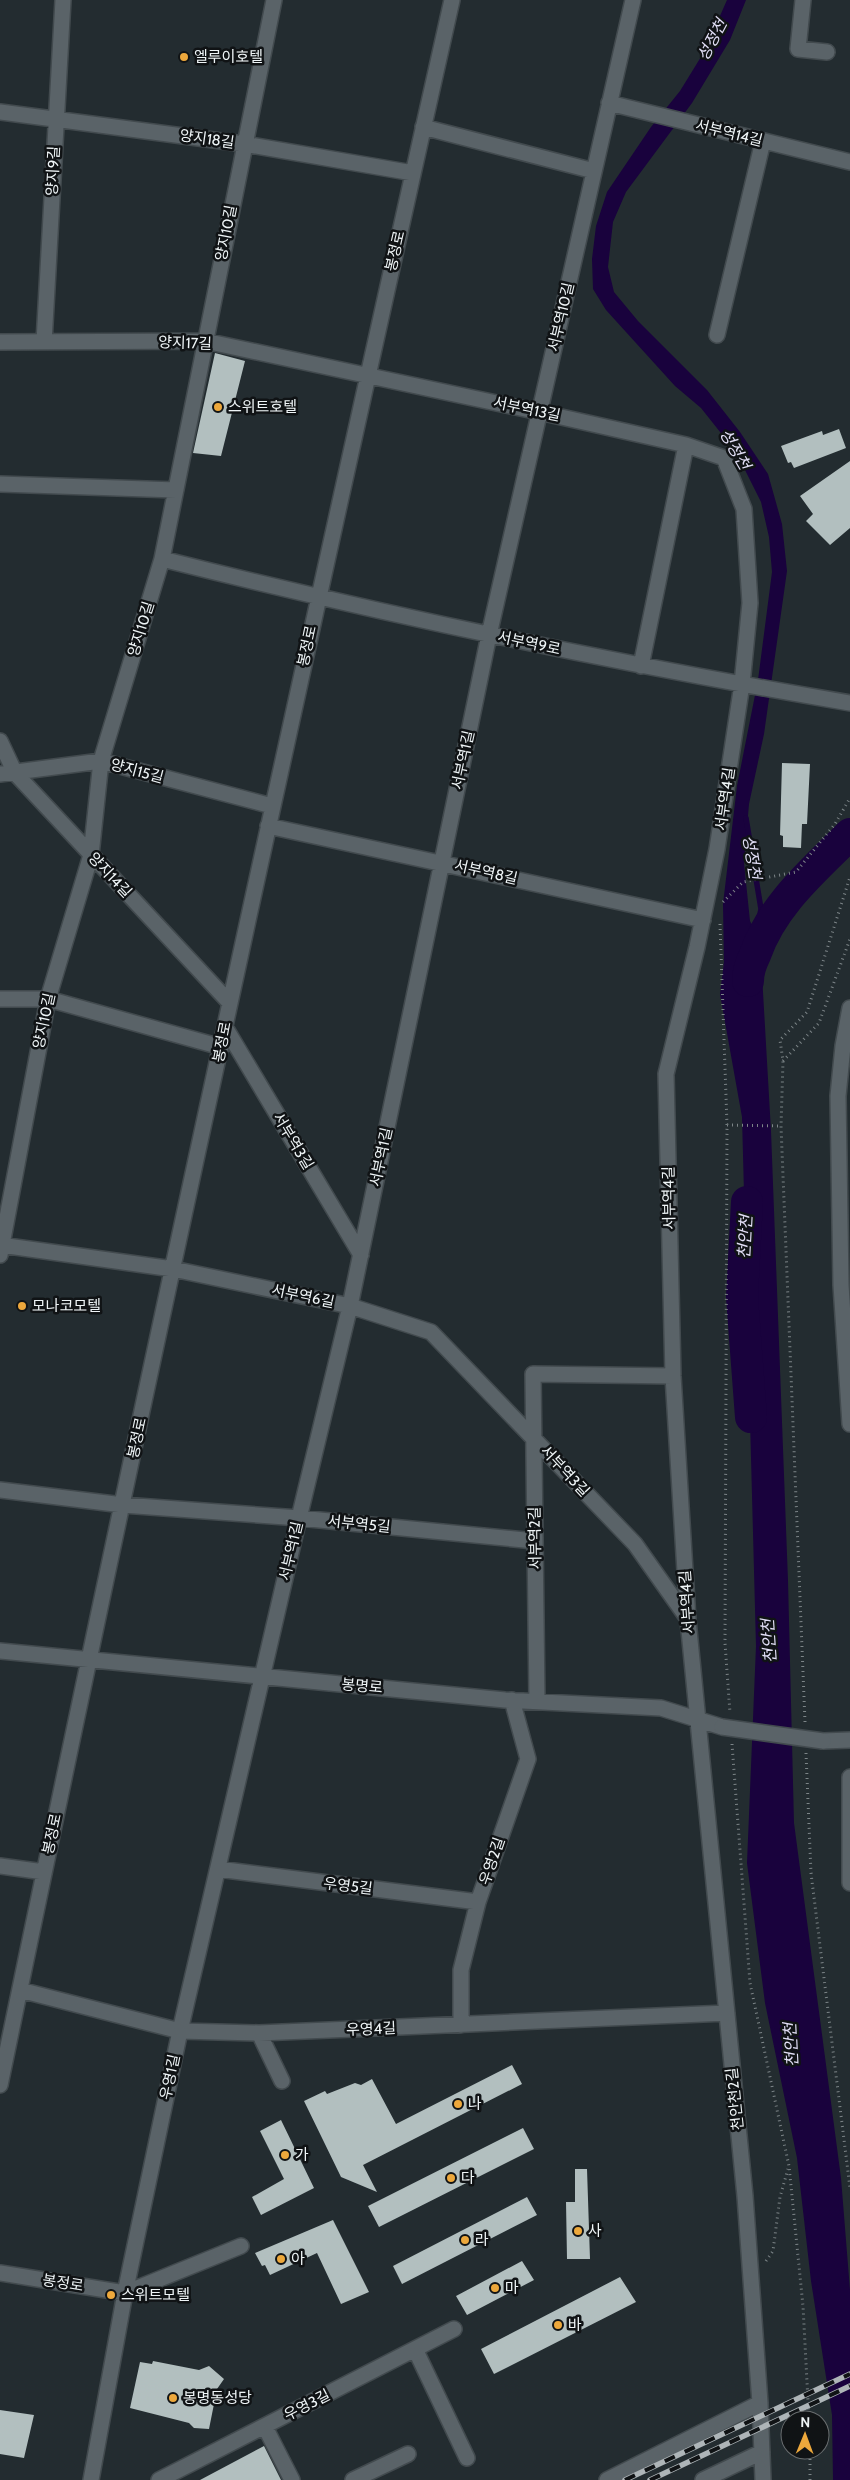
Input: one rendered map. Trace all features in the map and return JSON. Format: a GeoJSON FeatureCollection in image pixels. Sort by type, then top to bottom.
{"type":"FeatureCollection","features":[{"type":"Feature","properties":{"kind":"street","name":"양지9길"},"geometry":{"type":"LineString","coordinates":[[44,342],[63,0]]}},
{"type":"Feature","properties":{"kind":"street","name":"양지10길"},"geometry":{"type":"LineString","coordinates":[[1,1249],[48,999],[91,855],[101,762],[162,559],[274,0]]}},
{"type":"Feature","properties":{"kind":"street","name":"봉정로"},"geometry":{"type":"LineString","coordinates":[[0,2085],[229,1002],[317,598],[452,0]]}},
{"type":"Feature","properties":{"kind":"street","name":"서부역10길"},"geometry":{"type":"LineString","coordinates":[[489,635],[633,0]]}},
{"type":"Feature","properties":{"kind":"street"},"geometry":{"type":"LineString","coordinates":[[803,0],[798,50],[827,52]]}},
{"type":"Feature","properties":{"kind":"street","name":"서부역14길"},"geometry":{"type":"LineString","coordinates":[[609,103],[850,162]]}},
{"type":"Feature","properties":{"kind":"street","name":"양지18길"},"geometry":{"type":"LineString","coordinates":[[0,112],[244,144],[413,173]]}},
{"type":"Feature","properties":{"kind":"street"},"geometry":{"type":"LineString","coordinates":[[423,127],[594,171]]}},
{"type":"Feature","properties":{"kind":"street"},"geometry":{"type":"LineString","coordinates":[[717,334],[763,141]]}},
{"type":"Feature","properties":{"kind":"street","name":"양지17길"},"geometry":{"type":"LineString","coordinates":[[0,342],[205,341],[367,376]]}},
{"type":"Feature","properties":{"kind":"street","name":"서부역13길"},"geometry":{"type":"LineString","coordinates":[[367,376],[686,445],[724,458],[744,509],[750,603],[742,684]]}},
{"type":"Feature","properties":{"kind":"street"},"geometry":{"type":"LineString","coordinates":[[641,666],[686,445]]}},
{"type":"Feature","properties":{"kind":"street"},"geometry":{"type":"LineString","coordinates":[[0,484],[176,490]]}},
{"type":"Feature","properties":{"kind":"street","name":"서부역9로"},"geometry":{"type":"LineString","coordinates":[[162,559],[317,598],[489,635],[641,666],[850,703]]}},
{"type":"Feature","properties":{"kind":"street","name":"서부역1길"},"geometry":{"type":"LineString","coordinates":[[263,1676],[350,1306],[489,635]]}},
{"type":"Feature","properties":{"kind":"street","name":"서부역4길"},"geometry":{"type":"LineString","coordinates":[[697,1718],[688,1620],[673,1376],[666,1074],[703,920],[717,849],[742,684]]}},
{"type":"Feature","properties":{"kind":"street","name":"양지14길"},"geometry":{"type":"LineString","coordinates":[[0,741],[16,774],[229,1002]]}},
{"type":"Feature","properties":{"kind":"street","name":"양지15길"},"geometry":{"type":"LineString","coordinates":[[0,774],[16,774],[101,762],[272,806]]}},
{"type":"Feature","properties":{"kind":"street","name":"서부역8길"},"geometry":{"type":"LineString","coordinates":[[268,826],[442,862],[703,920]]}},
{"type":"Feature","properties":{"kind":"street"},"geometry":{"type":"LineString","coordinates":[[0,999],[48,999],[221,1047]]}},
{"type":"Feature","properties":{"kind":"street"},"geometry":{"type":"LineString","coordinates":[[850,1008],[843,1046],[838,1096],[850,1424]]}},
{"type":"Feature","properties":{"kind":"street","name":"서부역3길"},"geometry":{"type":"LineString","coordinates":[[225,1027],[361,1255]]}},
{"type":"Feature","properties":{"kind":"street","name":"서부역6길"},"geometry":{"type":"LineString","coordinates":[[1,1249],[173,1269],[350,1306],[431,1332]]}},
{"type":"Feature","properties":{"kind":"street","name":"서부역3길"},"geometry":{"type":"LineString","coordinates":[[431,1332],[635,1544],[688,1620]]}},
{"type":"Feature","properties":{"kind":"street","name":"서부역2길"},"geometry":{"type":"LineString","coordinates":[[537,1701],[534,1374],[673,1376]]}},
{"type":"Feature","properties":{"kind":"street","name":"서부역5길"},"geometry":{"type":"LineString","coordinates":[[0,1490],[123,1505],[299,1518],[535,1541]]}},
{"type":"Feature","properties":{"kind":"street","name":"봉명로"},"geometry":{"type":"LineString","coordinates":[[0,1651],[512,1700],[661,1708],[726,1724],[823,1741],[850,1740]]}},
{"type":"Feature","properties":{"kind":"street","name":"우영1길"},"geometry":{"type":"LineString","coordinates":[[91,2480],[125,2293],[180,2031],[263,1676]]}},
{"type":"Feature","properties":{"kind":"street","name":"우영2길"},"geometry":{"type":"LineString","coordinates":[[461,2025],[461,1970],[478,1902],[528,1759],[512,1700]]}},
{"type":"Feature","properties":{"kind":"street","name":"천안천2길"},"geometry":{"type":"LineString","coordinates":[[697,1718],[745,2196],[760,2403],[763,2480]]}},
{"type":"Feature","properties":{"kind":"street"},"geometry":{"type":"LineString","coordinates":[[850,1776],[850,1883]]}},
{"type":"Feature","properties":{"kind":"street"},"geometry":{"type":"LineString","coordinates":[[0,1866],[44,1872]]}},
{"type":"Feature","properties":{"kind":"street","name":"우영5길"},"geometry":{"type":"LineString","coordinates":[[218,1869],[478,1902]]}},
{"type":"Feature","properties":{"kind":"street","name":"우영4길"},"geometry":{"type":"LineString","coordinates":[[20,1990],[180,2031],[259,2033],[726,2013]]}},
{"type":"Feature","properties":{"kind":"street"},"geometry":{"type":"LineString","coordinates":[[259,2033],[282,2080]]}},
{"type":"Feature","properties":{"kind":"street"},"geometry":{"type":"LineString","coordinates":[[125,2293],[241,2246]]}},
{"type":"Feature","properties":{"kind":"street","name":"봉정로"},"geometry":{"type":"LineString","coordinates":[[0,2273],[125,2293]]}},
{"type":"Feature","properties":{"kind":"street","name":"우영3길"},"geometry":{"type":"LineString","coordinates":[[159,2480],[454,2329]]}},
{"type":"Feature","properties":{"kind":"street"},"geometry":{"type":"LineString","coordinates":[[414,2350],[468,2458]]}},
{"type":"Feature","properties":{"kind":"street"},"geometry":{"type":"LineString","coordinates":[[607,2480],[760,2403]]}},
{"type":"Feature","properties":{"kind":"street"},"geometry":{"type":"LineString","coordinates":[[265,2427],[292,2480]]}},
{"type":"Feature","properties":{"kind":"street"},"geometry":{"type":"LineString","coordinates":[[703,2480],[762,2452]]}},
{"type":"Feature","properties":{"kind":"street"},"geometry":{"type":"LineString","coordinates":[[353,2480],[408,2454]]}},
{"type":"Feature","properties":{"kind":"path"},"geometry":{"type":"LineString","coordinates":[[719,906],[743,882],[796,872],[835,824],[850,798]]}},
{"type":"Feature","properties":{"kind":"path"},"geometry":{"type":"LineString","coordinates":[[805,1724],[781,1126],[783,1061],[780,1040],[807,1012],[850,877]]}},
{"type":"Feature","properties":{"kind":"path"},"geometry":{"type":"LineString","coordinates":[[720,915],[727,1125],[726,1724]]}},
{"type":"Feature","properties":{"kind":"path"},"geometry":{"type":"LineString","coordinates":[[783,1061],[819,1023],[850,939]]}},
{"type":"Feature","properties":{"kind":"path"},"geometry":{"type":"LineString","coordinates":[[727,1125],[781,1126]]}},
{"type":"Feature","properties":{"kind":"path"},"geometry":{"type":"LineString","coordinates":[[732,1740],[750,1983],[789,2166],[803,2306],[809,2410]]}},
{"type":"Feature","properties":{"kind":"path"},"geometry":{"type":"LineString","coordinates":[[806,1744],[811,1873],[850,2188]]}},
{"type":"Feature","properties":{"kind":"path"},"geometry":{"type":"LineString","coordinates":[[751,2284],[773,2251],[780,2197],[789,2166]]}},
{"type":"Feature","properties":{"kind":"path"},"geometry":{"type":"LineString","coordinates":[[810,2460],[810,2480]]}},
{"type":"Feature","properties":{"kind":"water"},"geometry":{"type":"Polygon","coordinates":[[[727,0],[746,0],[730,40],[692,103],[626,192],[613,222],[608,267],[614,292],[638,321],[707,390],[740,432],[768,474],[782,524],[787,571],[764,734],[749,804],[744,863],[750,921],[760,940],[771,1131],[788,1581],[794,1823],[841,2178],[850,2290],[850,2480],[833,2480],[832,2415],[811,2281],[797,2158],[765,2003],[747,1863],[756,1646],[742,1117],[720,994],[724,962],[723,904],[737,786],[758,680],[772,572],[769,537],[761,502],[728,442],[701,408],[675,386],[606,310],[593,289],[592,259],[596,226],[607,192],[651,127],[680,91],[704,52],[727,0]]]}},
{"type":"Feature","properties":{"kind":"building","name":"스위트호텔"},"geometry":{"type":"Polygon","coordinates":[[[215,353],[245,361],[221,456],[193,453],[215,353]]]}},
{"type":"Feature","properties":{"kind":"building"},"geometry":{"type":"Polygon","coordinates":[[[839,429],[846,448],[794,468],[791,462],[788,463],[781,446],[822,431],[823,435],[839,429]]]}},
{"type":"Feature","properties":{"kind":"building"},"geometry":{"type":"Polygon","coordinates":[[[850,461],[850,528],[830,545],[806,521],[813,514],[800,496],[850,461]]]}},
{"type":"Feature","properties":{"kind":"building"},"geometry":{"type":"Polygon","coordinates":[[[782,763],[810,764],[807,824],[802,824],[801,848],[783,847],[783,836],[780,835],[782,763]]]}},
{"type":"Feature","properties":{"kind":"building"},"geometry":{"type":"Polygon","coordinates":[[[512,2065],[522,2084],[363,2165],[377,2192],[341,2177],[304,2101],[325,2091],[327,2094],[355,2083],[361,2085],[372,2079],[396,2124],[512,2065]]]}},
{"type":"Feature","properties":{"kind":"building","name":"가"},"geometry":{"type":"Polygon","coordinates":[[[281,2120],[314,2188],[261,2215],[252,2197],[284,2179],[260,2131],[281,2120]]]}},
{"type":"Feature","properties":{"kind":"building","name":"다"},"geometry":{"type":"Polygon","coordinates":[[[523,2128],[534,2149],[379,2227],[368,2206],[523,2128]]]}},
{"type":"Feature","properties":{"kind":"building","name":"사"},"geometry":{"type":"Polygon","coordinates":[[[575,2169],[587,2169],[590,2259],[567,2259],[566,2202],[575,2202],[575,2169]]]}},
{"type":"Feature","properties":{"kind":"building","name":"라"},"geometry":{"type":"Polygon","coordinates":[[[527,2197],[537,2215],[402,2284],[393,2266],[527,2197]]]}},
{"type":"Feature","properties":{"kind":"building","name":"아"},"geometry":{"type":"Polygon","coordinates":[[[333,2220],[369,2292],[341,2304],[317,2253],[270,2275],[265,2265],[262,2266],[255,2253],[333,2220]]]}},
{"type":"Feature","properties":{"kind":"building","name":"마"},"geometry":{"type":"Polygon","coordinates":[[[522,2261],[534,2280],[467,2315],[456,2296],[522,2261]]]}},
{"type":"Feature","properties":{"kind":"building","name":"바"},"geometry":{"type":"Polygon","coordinates":[[[620,2277],[636,2302],[494,2374],[481,2349],[620,2277]]]}},
{"type":"Feature","properties":{"kind":"building","name":"봉명동성당"},"geometry":{"type":"Polygon","coordinates":[[[153,2361],[199,2370],[209,2366],[224,2379],[217,2389],[209,2429],[194,2428],[189,2423],[130,2408],[140,2362],[152,2364],[153,2361]]]}},
{"type":"Feature","properties":{"kind":"building"},"geometry":{"type":"Polygon","coordinates":[[[0,2410],[34,2415],[24,2458],[0,2454],[0,2410]]]}},
{"type":"Feature","properties":{"kind":"building"},"geometry":{"type":"Polygon","coordinates":[[[264,2446],[281,2480],[200,2480],[264,2446]]]}},
{"type":"Feature","properties":{"kind":"waterway","name":"성정천"},"geometry":{"type":"LineString","coordinates":[[746,818],[761,909],[755,939]]}},
{"type":"Feature","properties":{"kind":"waterway","name":"천안천"},"geometry":{"type":"LineString","coordinates":[[748,981],[749,970],[762,937],[783,904],[795,889],[850,834]]}},
{"type":"Feature","properties":{"kind":"waterway","name":"천안천"},"geometry":{"type":"LineString","coordinates":[[747,1202],[742,1297],[751,1417]]}},
{"type":"Feature","properties":{"kind":"railway"},"geometry":{"type":"LineString","coordinates":[[625,2480],[850,2374]]}},
{"type":"Feature","properties":{"kind":"railway"},"geometry":{"type":"LineString","coordinates":[[650,2480],[850,2386]]}},
{"type":"Feature","properties":{"kind":"place","name":"엘루이호텔"},"geometry":{"type":"Point","coordinates":[184,57]}},
{"type":"Feature","properties":{"kind":"place","name":"스위트호텔"},"geometry":{"type":"Point","coordinates":[218,407]}},
{"type":"Feature","properties":{"kind":"place","name":"모나코모텔"},"geometry":{"type":"Point","coordinates":[22,1306]}},
{"type":"Feature","properties":{"kind":"place","name":"나"},"geometry":{"type":"Point","coordinates":[458,2104]}},
{"type":"Feature","properties":{"kind":"place","name":"가"},"geometry":{"type":"Point","coordinates":[285,2155]}},
{"type":"Feature","properties":{"kind":"place","name":"다"},"geometry":{"type":"Point","coordinates":[451,2178]}},
{"type":"Feature","properties":{"kind":"place","name":"사"},"geometry":{"type":"Point","coordinates":[578,2231]}},
{"type":"Feature","properties":{"kind":"place","name":"라"},"geometry":{"type":"Point","coordinates":[465,2240]}},
{"type":"Feature","properties":{"kind":"place","name":"아"},"geometry":{"type":"Point","coordinates":[281,2259]}},
{"type":"Feature","properties":{"kind":"place","name":"마"},"geometry":{"type":"Point","coordinates":[495,2288]}},
{"type":"Feature","properties":{"kind":"place","name":"스위트모텔"},"geometry":{"type":"Point","coordinates":[111,2295]}},
{"type":"Feature","properties":{"kind":"place","name":"바"},"geometry":{"type":"Point","coordinates":[558,2325]}},
{"type":"Feature","properties":{"kind":"place","name":"봉명동성당"},"geometry":{"type":"Point","coordinates":[173,2398]}}]}
